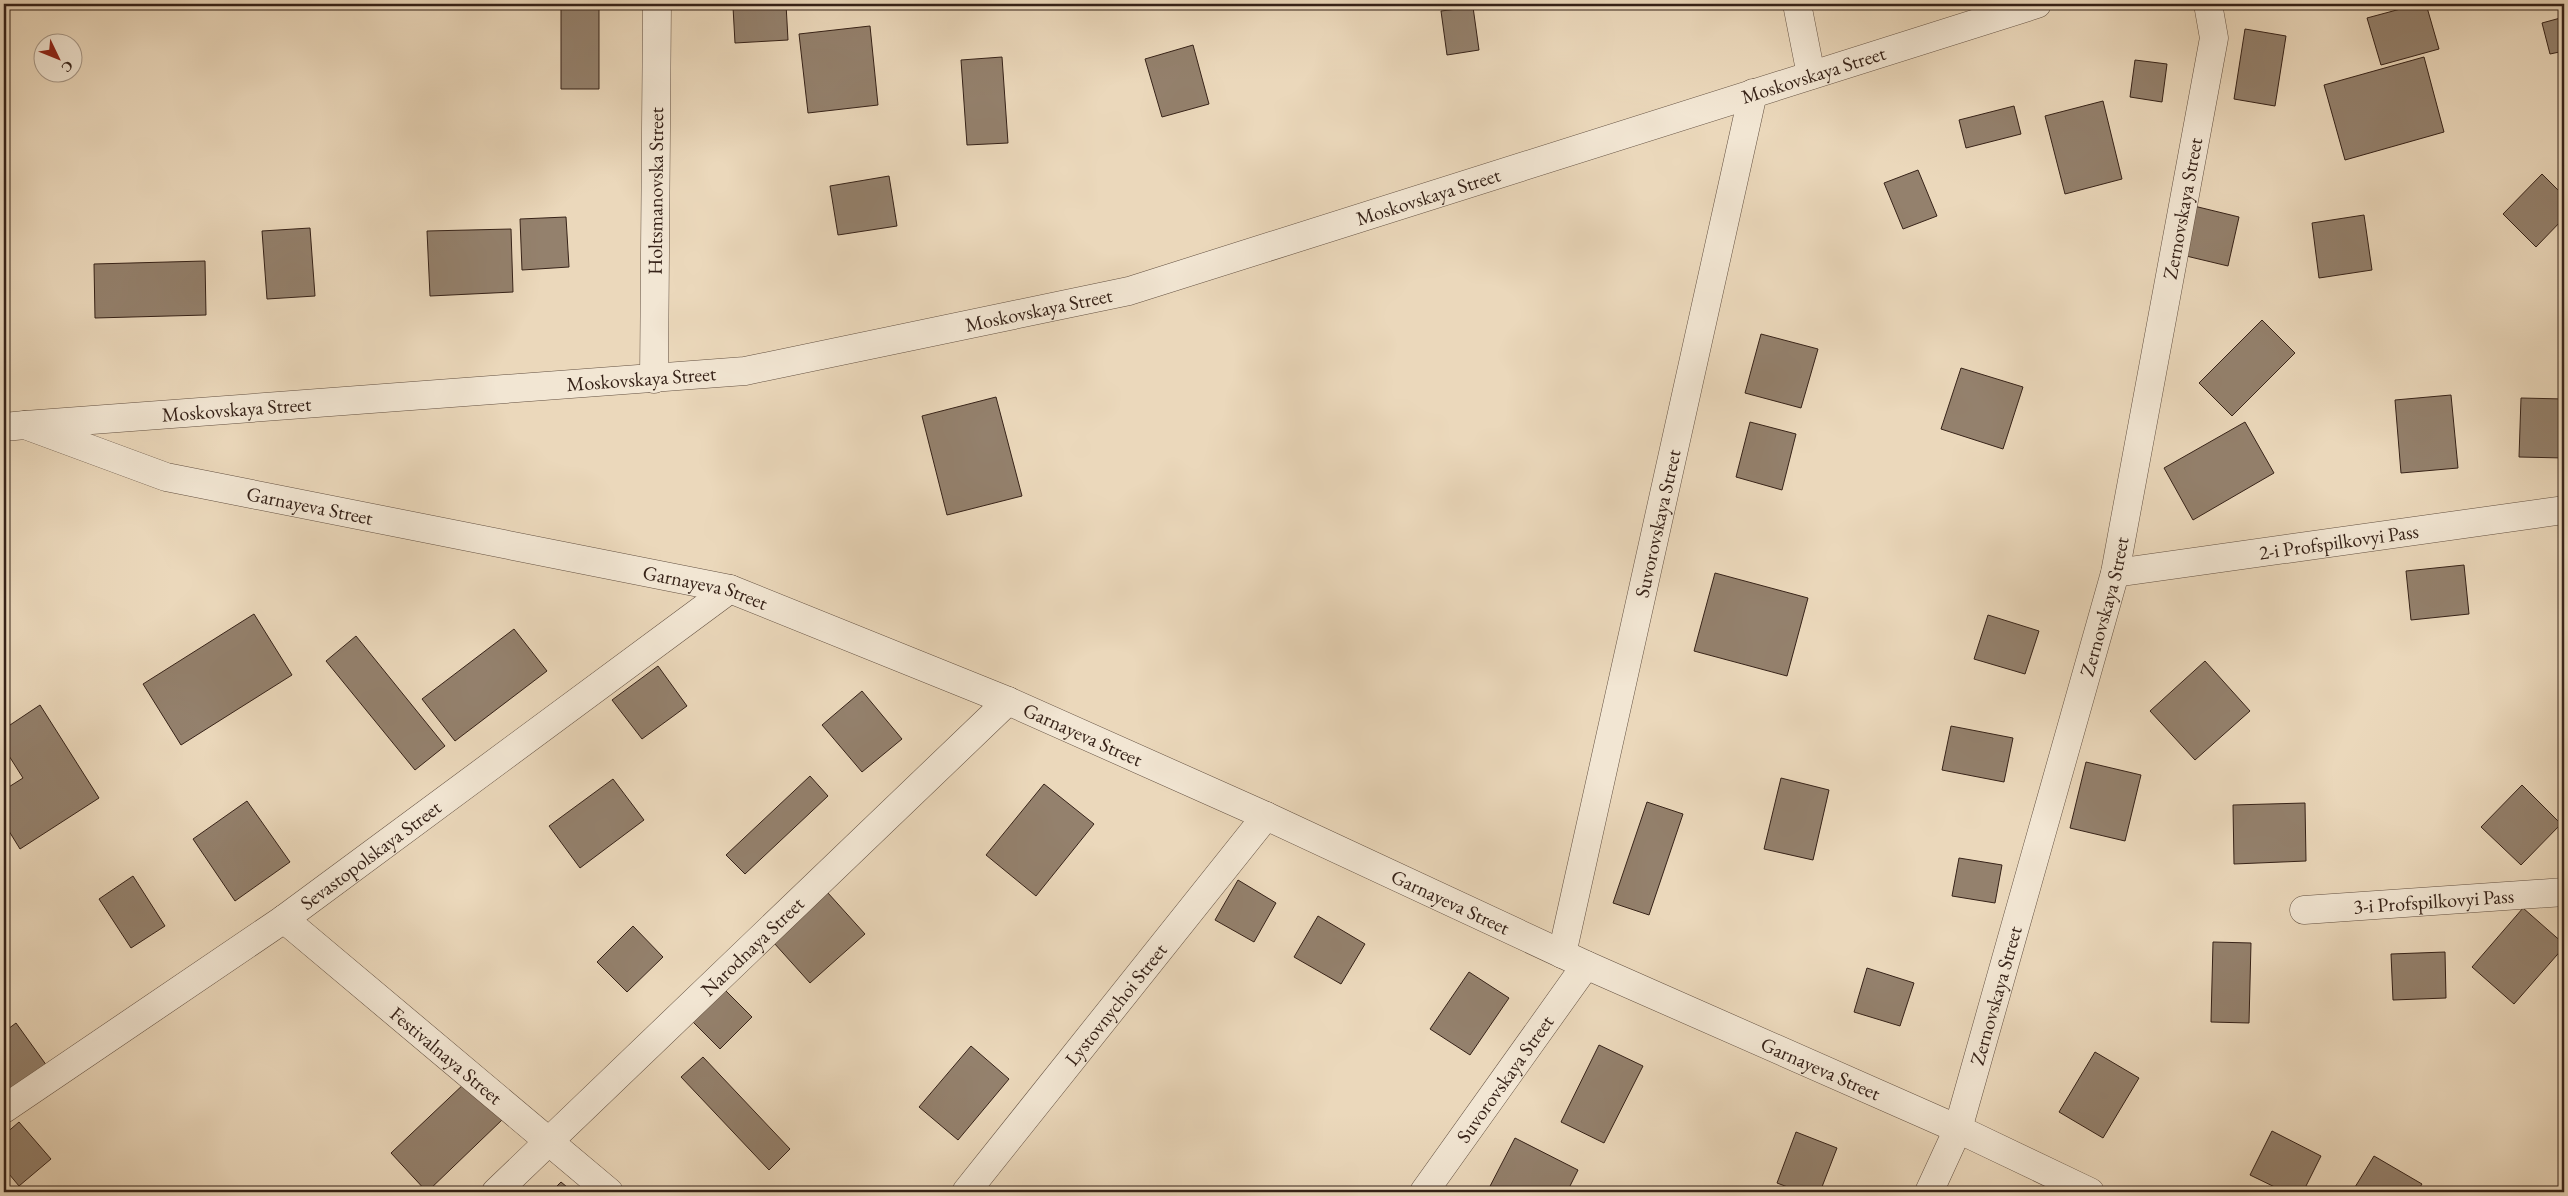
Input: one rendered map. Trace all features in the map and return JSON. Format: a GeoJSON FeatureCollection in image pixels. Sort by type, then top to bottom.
{"type":"FeatureCollection","features":[{"type":"Feature","properties":{"kind":"street","name":"Holtsmanovska Street"},"geometry":{"type":"LineString","coordinates":[[654,379],[657,4]]}},
{"type":"Feature","properties":{"kind":"street"},"geometry":{"type":"LineString","coordinates":[[1797,4],[1812,75]]}},
{"type":"Feature","properties":{"kind":"street","name":"Moskovskaya Street"},"geometry":{"type":"LineString","coordinates":[[14,426],[745,371],[1129,291],[2037,4]]}},
{"type":"Feature","properties":{"kind":"street","name":"Zernovskaya Street"},"geometry":{"type":"LineString","coordinates":[[1929,1192],[1958,1129],[2115,572],[2214,38],[2208,4]]}},
{"type":"Feature","properties":{"kind":"street","name":"Suvorovskaya Street"},"geometry":{"type":"LineString","coordinates":[[1562,954],[1753,93]]}},
{"type":"Feature","properties":{"kind":"street","name":"Garnayeva Street"},"geometry":{"type":"LineString","coordinates":[[14,426],[166,477],[730,589],[1008,702],[1266,816],[1586,965],[1958,1129],[2090,1192]]}},
{"type":"Feature","properties":{"kind":"street","name":"2-i Profspilkovyi Pass"},"geometry":{"type":"LineString","coordinates":[[2115,572],[2564,510]]}},
{"type":"Feature","properties":{"kind":"street","name":"Sevastopolskaya Street"},"geometry":{"type":"LineString","coordinates":[[4,1109],[284,919],[730,589]]}},
{"type":"Feature","properties":{"kind":"street","name":"Narodnaya Street"},"geometry":{"type":"LineString","coordinates":[[496,1192],[1008,702]]}},
{"type":"Feature","properties":{"kind":"street","name":"Lystovnychoi Street"},"geometry":{"type":"LineString","coordinates":[[966,1192],[1266,816]]}},
{"type":"Feature","properties":{"kind":"street","name":"3-i Profspilkovyi Pass"},"geometry":{"type":"LineString","coordinates":[[2304,910],[2564,892]]}},
{"type":"Feature","properties":{"kind":"street","name":"Festivalnaya Street"},"geometry":{"type":"LineString","coordinates":[[284,919],[609,1192]]}},
{"type":"Feature","properties":{"kind":"street","name":"Suvorovskaya Street"},"geometry":{"type":"LineString","coordinates":[[1424,1192],[1586,965]]}},
{"type":"Feature","properties":{"kind":"building"},"geometry":{"type":"Polygon","coordinates":[[[561,4],[599,4],[599,89],[561,89],[561,4]]]}},
{"type":"Feature","properties":{"kind":"building"},"geometry":{"type":"Polygon","coordinates":[[[786,4],[788,40],[735,43],[733,7],[786,4]]]}},
{"type":"Feature","properties":{"kind":"building"},"geometry":{"type":"Polygon","coordinates":[[[2419,4],[2426,4],[2439,49],[2381,65],[2367,18],[2419,4]]]}},
{"type":"Feature","properties":{"kind":"building"},"geometry":{"type":"Polygon","coordinates":[[[1473,7],[1479,50],[1447,55],[1441,11],[1473,7]]]}},
{"type":"Feature","properties":{"kind":"building"},"geometry":{"type":"Polygon","coordinates":[[[2564,17],[2564,51],[2550,54],[2542,23],[2564,17]]]}},
{"type":"Feature","properties":{"kind":"building"},"geometry":{"type":"Polygon","coordinates":[[[870,26],[878,105],[808,113],[799,34],[870,26]]]}},
{"type":"Feature","properties":{"kind":"building"},"geometry":{"type":"Polygon","coordinates":[[[2245,29],[2286,36],[2275,106],[2234,99],[2245,29]]]}},
{"type":"Feature","properties":{"kind":"building"},"geometry":{"type":"Polygon","coordinates":[[[1193,45],[1209,104],[1162,117],[1145,59],[1193,45]]]}},
{"type":"Feature","properties":{"kind":"building"},"geometry":{"type":"Polygon","coordinates":[[[1002,57],[1008,143],[967,145],[961,60],[1002,57]]]}},
{"type":"Feature","properties":{"kind":"building"},"geometry":{"type":"Polygon","coordinates":[[[2424,57],[2444,132],[2345,160],[2324,85],[2424,57]]]}},
{"type":"Feature","properties":{"kind":"building"},"geometry":{"type":"Polygon","coordinates":[[[2135,60],[2167,64],[2162,102],[2130,97],[2135,60]]]}},
{"type":"Feature","properties":{"kind":"building"},"geometry":{"type":"Polygon","coordinates":[[[2103,101],[2122,179],[2065,194],[2045,116],[2103,101]]]}},
{"type":"Feature","properties":{"kind":"building"},"geometry":{"type":"Polygon","coordinates":[[[2014,106],[2021,134],[1966,148],[1959,120],[2014,106]]]}},
{"type":"Feature","properties":{"kind":"building"},"geometry":{"type":"Polygon","coordinates":[[[1918,170],[1937,216],[1903,229],[1884,183],[1918,170]]]}},
{"type":"Feature","properties":{"kind":"building"},"geometry":{"type":"Polygon","coordinates":[[[2542,174],[2564,196],[2564,218],[2536,247],[2503,214],[2542,174]]]}},
{"type":"Feature","properties":{"kind":"building"},"geometry":{"type":"Polygon","coordinates":[[[889,176],[897,226],[838,235],[830,186],[889,176]]]}},
{"type":"Feature","properties":{"kind":"building"},"geometry":{"type":"Polygon","coordinates":[[[2194,206],[2239,217],[2228,266],[2182,255],[2194,206]]]}},
{"type":"Feature","properties":{"kind":"building"},"geometry":{"type":"Polygon","coordinates":[[[2364,215],[2372,270],[2319,278],[2312,223],[2364,215]]]}},
{"type":"Feature","properties":{"kind":"building"},"geometry":{"type":"Polygon","coordinates":[[[566,217],[569,267],[522,270],[520,219],[566,217]]]}},
{"type":"Feature","properties":{"kind":"building"},"geometry":{"type":"Polygon","coordinates":[[[310,228],[315,296],[267,299],[262,231],[310,228]]]}},
{"type":"Feature","properties":{"kind":"building"},"geometry":{"type":"Polygon","coordinates":[[[511,229],[513,292],[430,296],[427,231],[511,229]]]}},
{"type":"Feature","properties":{"kind":"building"},"geometry":{"type":"Polygon","coordinates":[[[205,261],[206,315],[95,318],[94,264],[205,261]]]}},
{"type":"Feature","properties":{"kind":"building"},"geometry":{"type":"Polygon","coordinates":[[[2262,320],[2295,353],[2232,416],[2199,383],[2262,320]]]}},
{"type":"Feature","properties":{"kind":"building"},"geometry":{"type":"Polygon","coordinates":[[[1761,334],[1818,349],[1801,408],[1745,393],[1761,334]]]}},
{"type":"Feature","properties":{"kind":"building"},"geometry":{"type":"Polygon","coordinates":[[[1961,368],[2023,387],[2003,449],[1941,429],[1961,368]]]}},
{"type":"Feature","properties":{"kind":"building"},"geometry":{"type":"Polygon","coordinates":[[[2451,395],[2458,468],[2401,473],[2395,400],[2451,395]]]}},
{"type":"Feature","properties":{"kind":"building"},"geometry":{"type":"Polygon","coordinates":[[[996,397],[1022,496],[947,515],[922,416],[996,397]]]}},
{"type":"Feature","properties":{"kind":"building"},"geometry":{"type":"Polygon","coordinates":[[[2521,398],[2564,399],[2564,458],[2519,457],[2521,398]]]}},
{"type":"Feature","properties":{"kind":"building"},"geometry":{"type":"Polygon","coordinates":[[[1750,422],[1796,434],[1782,490],[1736,477],[1750,422]]]}},
{"type":"Feature","properties":{"kind":"building"},"geometry":{"type":"Polygon","coordinates":[[[2245,422],[2274,473],[2193,520],[2164,468],[2245,422]]]}},
{"type":"Feature","properties":{"kind":"building"},"geometry":{"type":"Polygon","coordinates":[[[2464,565],[2469,614],[2411,620],[2406,571],[2464,565]]]}},
{"type":"Feature","properties":{"kind":"building"},"geometry":{"type":"Polygon","coordinates":[[[1715,573],[1808,598],[1787,676],[1694,651],[1715,573]]]}},
{"type":"Feature","properties":{"kind":"building"},"geometry":{"type":"Polygon","coordinates":[[[254,614],[292,675],[181,745],[143,684],[254,614]]]}},
{"type":"Feature","properties":{"kind":"building"},"geometry":{"type":"Polygon","coordinates":[[[1988,615],[2039,631],[2025,674],[1974,659],[1988,615]]]}},
{"type":"Feature","properties":{"kind":"building"},"geometry":{"type":"Polygon","coordinates":[[[514,629],[547,671],[455,741],[422,699],[514,629]]]}},
{"type":"Feature","properties":{"kind":"building"},"geometry":{"type":"Polygon","coordinates":[[[356,636],[445,746],[415,770],[326,661],[356,636]]]}},
{"type":"Feature","properties":{"kind":"building"},"geometry":{"type":"Polygon","coordinates":[[[2205,661],[2250,711],[2195,760],[2150,711],[2205,661]]]}},
{"type":"Feature","properties":{"kind":"building"},"geometry":{"type":"Polygon","coordinates":[[[658,666],[687,706],[642,739],[612,700],[658,666]]]}},
{"type":"Feature","properties":{"kind":"building"},"geometry":{"type":"Polygon","coordinates":[[[862,691],[902,739],[862,772],[822,725],[862,691]]]}},
{"type":"Feature","properties":{"kind":"building"},"geometry":{"type":"Polygon","coordinates":[[[40,705],[99,798],[20,849],[4,823],[4,790],[23,778],[4,748],[4,729],[40,705]]]}},
{"type":"Feature","properties":{"kind":"building"},"geometry":{"type":"Polygon","coordinates":[[[1951,726],[2013,738],[2004,782],[1942,770],[1951,726]]]}},
{"type":"Feature","properties":{"kind":"building"},"geometry":{"type":"Polygon","coordinates":[[[2086,762],[2141,775],[2125,841],[2070,828],[2086,762]]]}},
{"type":"Feature","properties":{"kind":"building"},"geometry":{"type":"Polygon","coordinates":[[[810,776],[828,796],[745,874],[726,855],[810,776]]]}},
{"type":"Feature","properties":{"kind":"building"},"geometry":{"type":"Polygon","coordinates":[[[1781,778],[1829,790],[1813,860],[1764,849],[1781,778]]]}},
{"type":"Feature","properties":{"kind":"building"},"geometry":{"type":"Polygon","coordinates":[[[613,779],[644,820],[580,868],[549,826],[613,779]]]}},
{"type":"Feature","properties":{"kind":"building"},"geometry":{"type":"Polygon","coordinates":[[[1044,784],[1094,824],[1036,896],[986,855],[1044,784]]]}},
{"type":"Feature","properties":{"kind":"building"},"geometry":{"type":"Polygon","coordinates":[[[2522,785],[2561,824],[2521,865],[2481,827],[2522,785]]]}},
{"type":"Feature","properties":{"kind":"building"},"geometry":{"type":"Polygon","coordinates":[[[247,801],[290,862],[235,901],[193,839],[247,801]]]}},
{"type":"Feature","properties":{"kind":"building"},"geometry":{"type":"Polygon","coordinates":[[[1647,802],[1683,814],[1649,915],[1613,903],[1647,802]]]}},
{"type":"Feature","properties":{"kind":"building"},"geometry":{"type":"Polygon","coordinates":[[[2305,803],[2306,861],[2234,864],[2233,805],[2305,803]]]}},
{"type":"Feature","properties":{"kind":"building"},"geometry":{"type":"Polygon","coordinates":[[[1959,858],[2002,865],[1995,903],[1952,896],[1959,858]]]}},
{"type":"Feature","properties":{"kind":"building"},"geometry":{"type":"Polygon","coordinates":[[[133,876],[165,926],[131,948],[99,899],[133,876]]]}},
{"type":"Feature","properties":{"kind":"building"},"geometry":{"type":"Polygon","coordinates":[[[1238,880],[1276,903],[1254,942],[1215,920],[1238,880]]]}},
{"type":"Feature","properties":{"kind":"building"},"geometry":{"type":"Polygon","coordinates":[[[828,893],[865,934],[810,983],[774,943],[828,893]]]}},
{"type":"Feature","properties":{"kind":"building"},"geometry":{"type":"Polygon","coordinates":[[[2523,908],[2564,944],[2564,947],[2514,1004],[2472,967],[2523,908]]]}},
{"type":"Feature","properties":{"kind":"building"},"geometry":{"type":"Polygon","coordinates":[[[1318,916],[1365,944],[1341,984],[1294,957],[1318,916]]]}},
{"type":"Feature","properties":{"kind":"building"},"geometry":{"type":"Polygon","coordinates":[[[633,926],[663,957],[627,992],[597,962],[633,926]]]}},
{"type":"Feature","properties":{"kind":"building"},"geometry":{"type":"Polygon","coordinates":[[[2213,942],[2251,943],[2249,1023],[2211,1022],[2213,942]]]}},
{"type":"Feature","properties":{"kind":"building"},"geometry":{"type":"Polygon","coordinates":[[[2445,952],[2446,998],[2393,1000],[2391,954],[2445,952]]]}},
{"type":"Feature","properties":{"kind":"building"},"geometry":{"type":"Polygon","coordinates":[[[1867,968],[1914,983],[1900,1026],[1854,1012],[1867,968]]]}},
{"type":"Feature","properties":{"kind":"building"},"geometry":{"type":"Polygon","coordinates":[[[1469,972],[1509,998],[1470,1055],[1430,1029],[1469,972]]]}},
{"type":"Feature","properties":{"kind":"building"},"geometry":{"type":"Polygon","coordinates":[[[721,986],[752,1017],[720,1049],[689,1018],[721,986]]]}},
{"type":"Feature","properties":{"kind":"building"},"geometry":{"type":"Polygon","coordinates":[[[16,1023],[47,1066],[4,1097],[4,1032],[16,1023]]]}},
{"type":"Feature","properties":{"kind":"building"},"geometry":{"type":"Polygon","coordinates":[[[1599,1045],[1643,1066],[1604,1143],[1561,1122],[1599,1045]]]}},
{"type":"Feature","properties":{"kind":"building"},"geometry":{"type":"Polygon","coordinates":[[[971,1046],[1009,1079],[958,1140],[919,1107],[971,1046]]]}},
{"type":"Feature","properties":{"kind":"building"},"geometry":{"type":"Polygon","coordinates":[[[2095,1052],[2139,1078],[2103,1138],[2059,1112],[2095,1052]]]}},
{"type":"Feature","properties":{"kind":"building"},"geometry":{"type":"Polygon","coordinates":[[[703,1057],[790,1149],[769,1170],[681,1077],[703,1057]]]}},
{"type":"Feature","properties":{"kind":"building"},"geometry":{"type":"Polygon","coordinates":[[[467,1081],[503,1119],[427,1192],[391,1153],[467,1081]]]}},
{"type":"Feature","properties":{"kind":"building"},"geometry":{"type":"Polygon","coordinates":[[[19,1122],[51,1159],[19,1186],[4,1168],[4,1135],[19,1122]]]}},
{"type":"Feature","properties":{"kind":"building"},"geometry":{"type":"Polygon","coordinates":[[[2272,1131],[2321,1156],[2303,1192],[2285,1192],[2250,1175],[2272,1131]]]}},
{"type":"Feature","properties":{"kind":"building"},"geometry":{"type":"Polygon","coordinates":[[[1796,1132],[1837,1148],[1820,1192],[1801,1192],[1777,1183],[1796,1132]]]}},
{"type":"Feature","properties":{"kind":"building"},"geometry":{"type":"Polygon","coordinates":[[[1515,1138],[1578,1170],[1567,1192],[1487,1192],[1515,1138]]]}},
{"type":"Feature","properties":{"kind":"building"},"geometry":{"type":"Polygon","coordinates":[[[2374,1156],[2422,1184],[2417,1192],[2352,1192],[2374,1156]]]}},
{"type":"Feature","properties":{"kind":"building"},"geometry":{"type":"Polygon","coordinates":[[[561,1182],[573,1192],[551,1192],[561,1182]]]}}]}
